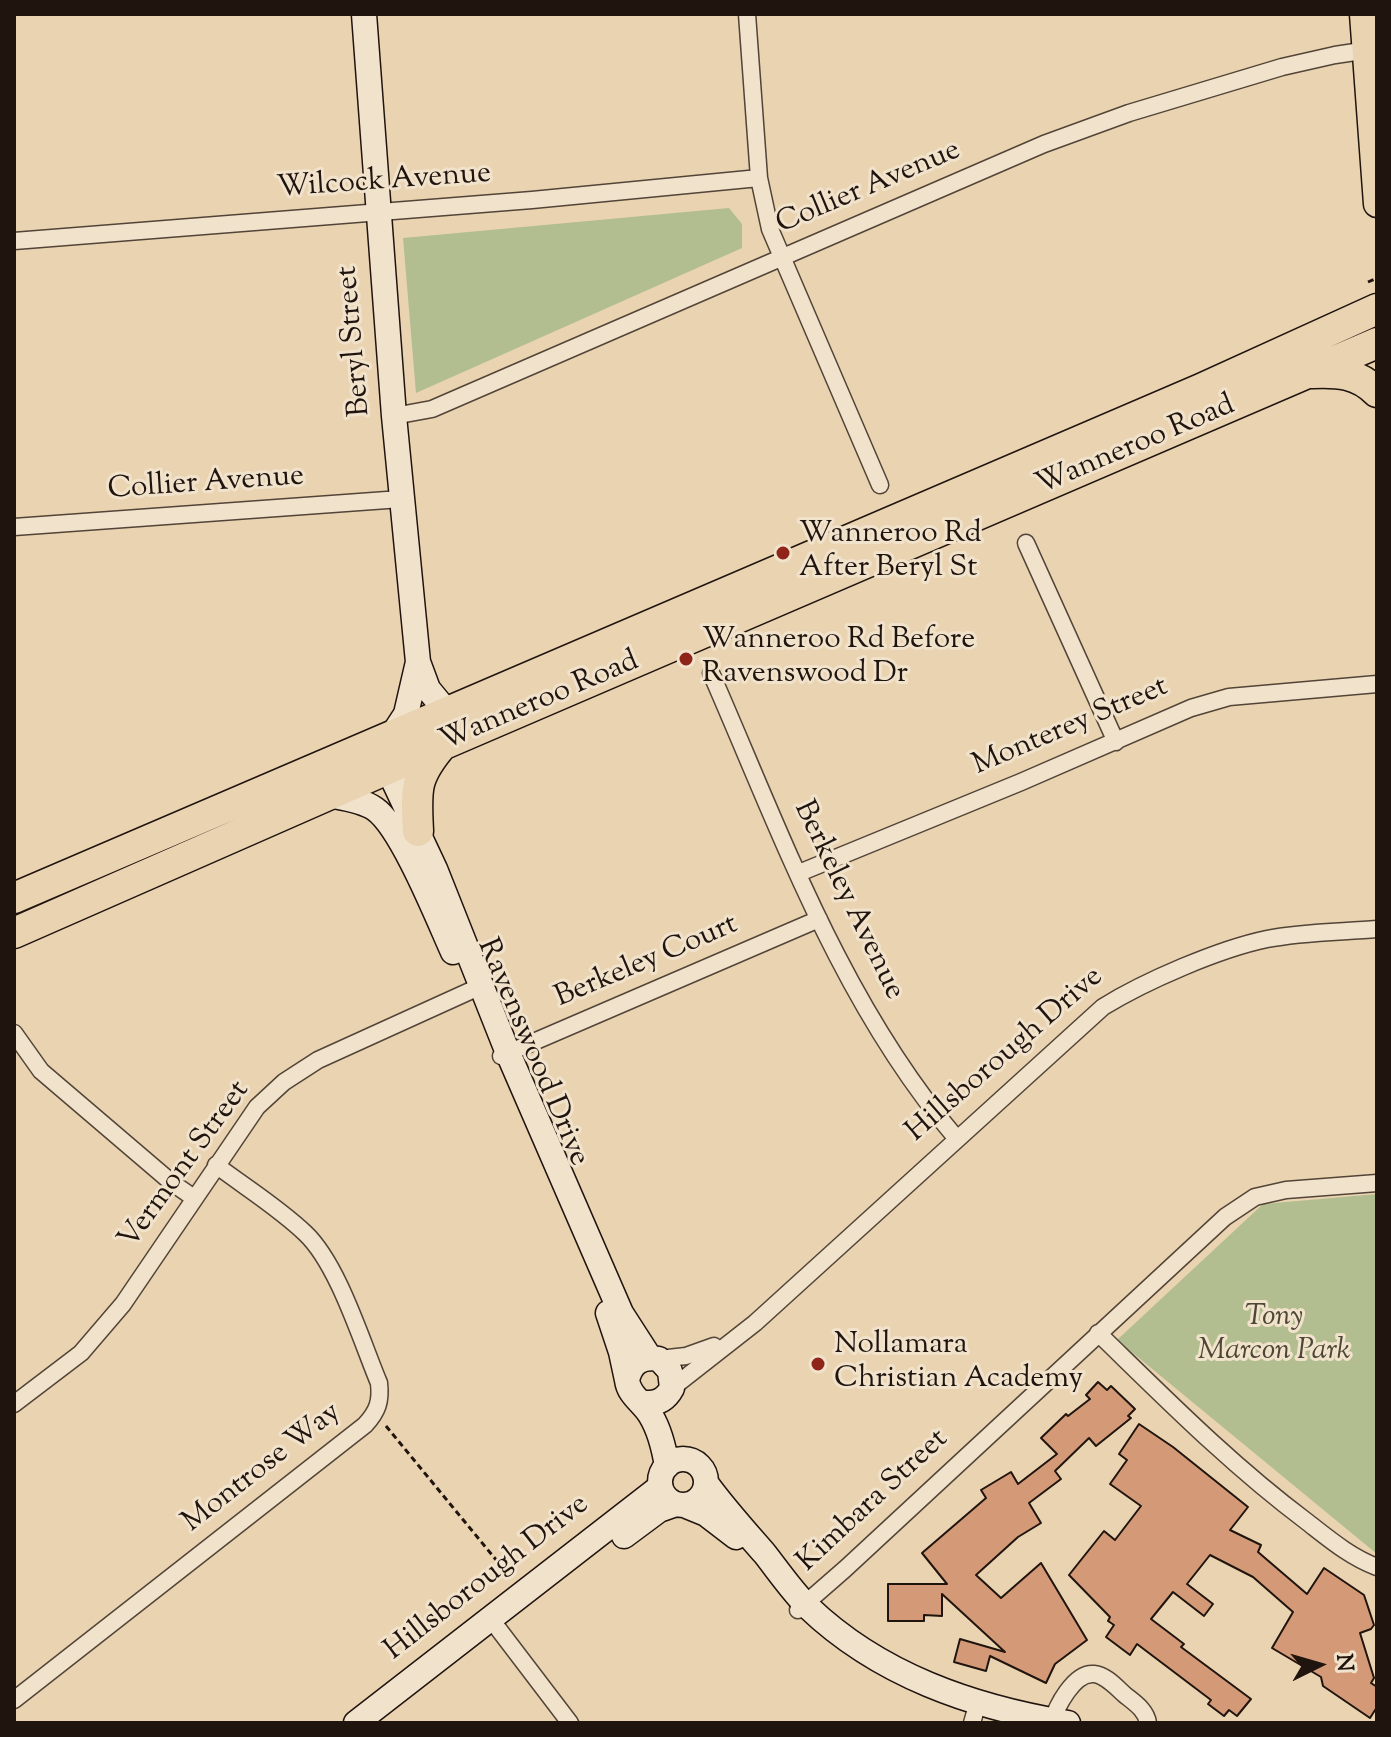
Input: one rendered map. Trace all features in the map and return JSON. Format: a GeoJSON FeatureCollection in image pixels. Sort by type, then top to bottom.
{"type":"FeatureCollection","features":[{"type":"Feature","properties":{"kind":"highway","name":"Wanneroo Road"},"geometry":{"type":"LineString","coordinates":[[14,898],[1201,389],[1373,296]]}},
{"type":"Feature","properties":{"kind":"highway","name":"Wanneroo Road"},"geometry":{"type":"LineString","coordinates":[[14,933],[442,745],[1377,343]]}},
{"type":"Feature","properties":{"kind":"highway"},"geometry":{"type":"LineString","coordinates":[[1307,374],[1335,372],[1350,375],[1361,379],[1377,392]]}},
{"type":"Feature","properties":{"kind":"highway"},"geometry":{"type":"LineString","coordinates":[[418,831],[419,781],[424,766],[442,745]]}},
{"type":"Feature","properties":{"kind":"main road"},"geometry":{"type":"LineString","coordinates":[[1363,14],[1372,50],[1377,204]]}},
{"type":"Feature","properties":{"kind":"street","name":"Beryl Street"},"geometry":{"type":"LineString","coordinates":[[364,14],[394,416],[418,662],[428,689],[447,712]]}},
{"type":"Feature","properties":{"kind":"street"},"geometry":{"type":"LineString","coordinates":[[747,14],[759,178],[770,229],[880,485]]}},
{"type":"Feature","properties":{"kind":"street","name":"Collier Avenue"},"geometry":{"type":"LineString","coordinates":[[394,416],[432,409],[1044,144],[1129,113],[1295,63],[1372,50]]}},
{"type":"Feature","properties":{"kind":"street","name":"Wilcock Avenue"},"geometry":{"type":"LineString","coordinates":[[14,241],[532,200],[759,178]]}},
{"type":"Feature","properties":{"kind":"street","name":"Collier Avenue"},"geometry":{"type":"LineString","coordinates":[[14,527],[401,499]]}},
{"type":"Feature","properties":{"kind":"street"},"geometry":{"type":"LineString","coordinates":[[1026,543],[1116,742]]}},
{"type":"Feature","properties":{"kind":"street","name":"Beryl Street"},"geometry":{"type":"LineString","coordinates":[[393,734],[406,714],[418,662]]}},
{"type":"Feature","properties":{"kind":"street","name":"Berkeley Avenue"},"geometry":{"type":"LineString","coordinates":[[711,673],[819,919],[860,1001],[937,1115],[957,1139]]}},
{"type":"Feature","properties":{"kind":"street","name":"Monterey Street"},"geometry":{"type":"LineString","coordinates":[[799,873],[1191,708],[1229,697],[1377,684]]}},
{"type":"Feature","properties":{"kind":"street"},"geometry":{"type":"LineString","coordinates":[[272,787],[357,765],[388,769]]}},
{"type":"Feature","properties":{"kind":"street","name":"Ravenswood Drive"},"geometry":{"type":"LineString","coordinates":[[388,769],[455,915],[475,988]]}},
{"type":"Feature","properties":{"kind":"street","name":"Ravenswood Drive"},"geometry":{"type":"LineString","coordinates":[[328,795],[369,806],[384,817],[415,870],[475,988],[503,1055],[615,1331],[627,1380]]}},
{"type":"Feature","properties":{"kind":"street","name":"Berkeley Court"},"geometry":{"type":"LineString","coordinates":[[503,1055],[819,919]]}},
{"type":"Feature","properties":{"kind":"street","name":"Hillsborough Drive"},"geometry":{"type":"LineString","coordinates":[[670,1391],[755,1323],[1103,1007],[1127,992],[1233,948],[1269,939],[1377,929]]}},
{"type":"Feature","properties":{"kind":"street","name":"Vermont Street"},"geometry":{"type":"LineString","coordinates":[[14,1404],[81,1353],[103,1329],[257,1107],[284,1082],[318,1060],[475,988]]}},
{"type":"Feature","properties":{"kind":"street"},"geometry":{"type":"LineString","coordinates":[[14,1033],[41,1071],[194,1198]]}},
{"type":"Feature","properties":{"kind":"street","name":"Ravenswood Drive"},"geometry":{"type":"LineString","coordinates":[[503,1055],[621,1313],[654,1358]]}},
{"type":"Feature","properties":{"kind":"street","name":"Montrose Way"},"geometry":{"type":"LineString","coordinates":[[14,1700],[374,1415],[381,1399],[379,1383],[321,1252],[305,1233],[216,1165]]}},
{"type":"Feature","properties":{"kind":"street","name":"Kimbara Street"},"geometry":{"type":"LineString","coordinates":[[800,1607],[845,1569],[1225,1217],[1255,1197],[1286,1190],[1377,1183]]}},
{"type":"Feature","properties":{"kind":"street"},"geometry":{"type":"LineString","coordinates":[[1098,1333],[1226,1458],[1258,1485],[1352,1556],[1377,1567]]}},
{"type":"Feature","properties":{"kind":"street","name":"Hillsborough Drive"},"geometry":{"type":"LineString","coordinates":[[654,1358],[686,1356],[731,1340]]}},
{"type":"Feature","properties":{"kind":"street"},"geometry":{"type":"LineString","coordinates":[[800,1607],[701,1473],[673,1429],[670,1371],[654,1358],[634,1364],[627,1380],[628,1389],[657,1428],[672,1490],[729,1530],[800,1607],[882,1663],[974,1714],[1003,1723]]}},
{"type":"Feature","properties":{"kind":"street"},"geometry":{"type":"LineString","coordinates":[[640,1402],[656,1403],[670,1391]]}},
{"type":"Feature","properties":{"kind":"street"},"geometry":{"type":"LineString","coordinates":[[672,1490],[683,1459],[701,1473]]}},
{"type":"Feature","properties":{"kind":"street"},"geometry":{"type":"LineString","coordinates":[[672,1490],[700,1498],[701,1473]]}},
{"type":"Feature","properties":{"kind":"street","name":"Hillsborough Drive"},"geometry":{"type":"LineString","coordinates":[[378,1723],[495,1623],[522,1592],[672,1490]]}},
{"type":"Feature","properties":{"kind":"street","name":"Hillsborough Drive"},"geometry":{"type":"LineString","coordinates":[[356,1723],[648,1518],[672,1490]]}},
{"type":"Feature","properties":{"kind":"street"},"geometry":{"type":"LineString","coordinates":[[495,1623],[570,1723]]}},
{"type":"Feature","properties":{"kind":"street"},"geometry":{"type":"LineString","coordinates":[[974,1714],[1057,1722],[1062,1698],[1081,1677],[1094,1674],[1107,1679],[1145,1713],[1148,1723]]}},
{"type":"Feature","properties":{"kind":"path"},"geometry":{"type":"LineString","coordinates":[[1373,296],[1377,278]]}},
{"type":"Feature","properties":{"kind":"path"},"geometry":{"type":"LineString","coordinates":[[374,1415],[392,1432],[522,1592]]}},
{"type":"Feature","properties":{"kind":"green space"},"geometry":{"type":"Polygon","coordinates":[[[729,208],[742,224],[742,248],[416,393],[403,238],[729,208]]]}},
{"type":"Feature","properties":{"kind":"green space","name":"Tony Marcon Park"},"geometry":{"type":"Polygon","coordinates":[[[1377,1194],[1377,1554],[1117,1340],[1263,1204],[1377,1194]]]}},
{"type":"Feature","properties":{"kind":"building"},"geometry":{"type":"Polygon","coordinates":[[[1098,1382],[1107,1390],[1111,1386],[1135,1409],[1128,1416],[1131,1418],[1096,1446],[1089,1438],[1055,1471],[1061,1479],[1029,1503],[1041,1523],[1018,1537],[976,1575],[1001,1598],[1041,1563],[1087,1640],[1055,1664],[1046,1683],[990,1656],[986,1671],[954,1662],[960,1639],[1005,1652],[942,1594],[942,1616],[924,1615],[924,1621],[888,1621],[888,1584],[947,1584],[922,1553],[986,1498],[981,1490],[1011,1472],[1018,1484],[1057,1454],[1041,1438],[1066,1414],[1068,1416],[1090,1399],[1086,1395],[1098,1382]]]}},
{"type":"Feature","properties":{"kind":"building"},"geometry":{"type":"Polygon","coordinates":[[[1139,1424],[1248,1507],[1230,1530],[1261,1545],[1258,1552],[1307,1594],[1324,1568],[1364,1595],[1374,1625],[1360,1633],[1374,1678],[1371,1683],[1377,1687],[1377,1707],[1370,1718],[1323,1686],[1321,1677],[1272,1648],[1293,1612],[1253,1577],[1210,1555],[1187,1584],[1213,1604],[1204,1616],[1173,1592],[1151,1619],[1184,1644],[1181,1647],[1251,1699],[1237,1716],[1229,1710],[1224,1716],[1208,1704],[1211,1700],[1137,1644],[1130,1655],[1106,1637],[1114,1625],[1108,1621],[1110,1617],[1069,1575],[1104,1531],[1115,1540],[1141,1506],[1110,1484],[1127,1460],[1119,1454],[1139,1424]]]}},
{"type":"Feature","properties":{"kind":"place","name":"Wanneroo Rd After Beryl St"},"geometry":{"type":"Point","coordinates":[783,553]}},
{"type":"Feature","properties":{"kind":"place","name":"Wanneroo Rd Before Ravenswood Dr"},"geometry":{"type":"Point","coordinates":[686,659]}},
{"type":"Feature","properties":{"kind":"place","name":"Nollamara Christian Academy"},"geometry":{"type":"Point","coordinates":[818,1364]}}]}
